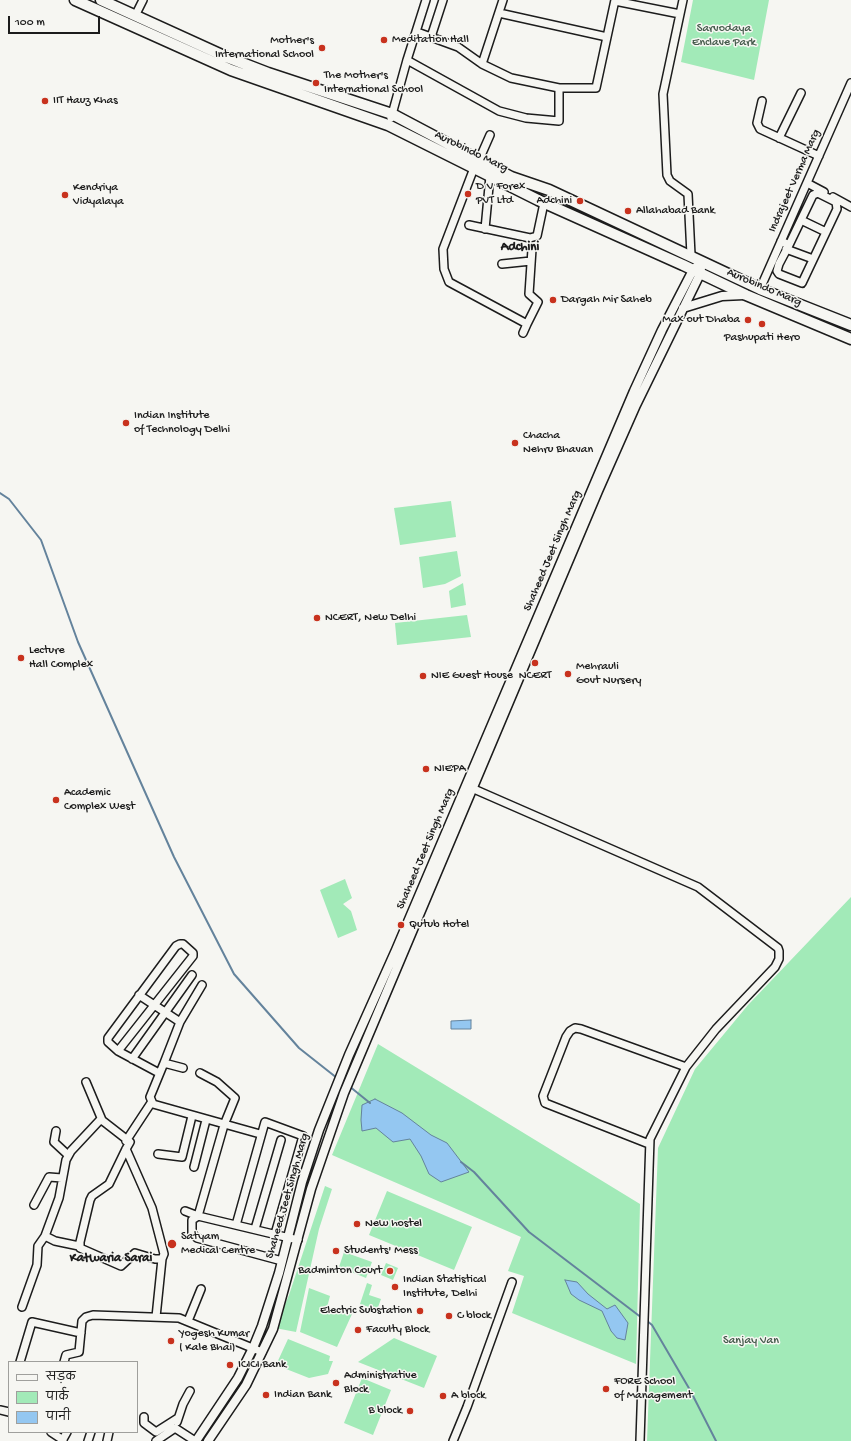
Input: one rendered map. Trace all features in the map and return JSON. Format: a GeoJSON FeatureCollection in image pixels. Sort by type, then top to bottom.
{"type":"FeatureCollection","features":[{"type":"Feature","properties":{"kind":"highway","name":"Aurobindo Marg"},"geometry":{"type":"LineString","coordinates":[[75,0],[231,70],[388,125],[477,164],[549,190],[691,255],[760,289],[851,325]]}},
{"type":"Feature","properties":{"kind":"highway","name":"Aurobindo Marg"},"geometry":{"type":"LineString","coordinates":[[101,0],[239,62],[392,114],[477,164],[490,176],[544,203],[746,295],[851,339]]}},
{"type":"Feature","properties":{"kind":"main road"},"geometry":{"type":"LineString","coordinates":[[697,272],[703,261]]}},
{"type":"Feature","properties":{"kind":"main road","name":"Shaheed Jeet Singh Marg"},"geometry":{"type":"LineString","coordinates":[[196,1441],[238,1378],[253,1348],[262,1326],[282,1260],[302,1182],[320,1130],[340,1080],[614,455],[683,308],[697,272]]}},
{"type":"Feature","properties":{"kind":"main road","name":"Shaheed Jeet Singh Marg"},"geometry":{"type":"LineString","coordinates":[[208,1441],[246,1385],[273,1329],[311,1189],[347,1085],[440,864],[469,787],[634,391],[662,330],[697,272]]}},
{"type":"Feature","properties":{"kind":"main road"},"geometry":{"type":"LineString","coordinates":[[683,308],[722,296],[746,295]]}},
{"type":"Feature","properties":{"kind":"street"},"geometry":{"type":"LineString","coordinates":[[135,16],[143,0]]}},
{"type":"Feature","properties":{"kind":"street"},"geometry":{"type":"LineString","coordinates":[[388,125],[426,0]]}},
{"type":"Feature","properties":{"kind":"street"},"geometry":{"type":"LineString","coordinates":[[431,37],[443,0]]}},
{"type":"Feature","properties":{"kind":"street"},"geometry":{"type":"LineString","coordinates":[[482,64],[503,0]]}},
{"type":"Feature","properties":{"kind":"street"},"geometry":{"type":"LineString","coordinates":[[683,0],[662,94],[667,175],[670,181],[688,194],[691,255]]}},
{"type":"Feature","properties":{"kind":"street"},"geometry":{"type":"LineString","coordinates":[[417,32],[458,47],[482,64],[511,78],[559,88],[596,88],[615,1],[680,14]]}},
{"type":"Feature","properties":{"kind":"street"},"geometry":{"type":"LineString","coordinates":[[499,13],[607,37]]}},
{"type":"Feature","properties":{"kind":"street"},"geometry":{"type":"LineString","coordinates":[[407,60],[499,111],[526,118],[558,121],[559,88]]}},
{"type":"Feature","properties":{"kind":"street","name":"Indrajeet Verma Marg"},"geometry":{"type":"LineString","coordinates":[[760,289],[851,83]]}},
{"type":"Feature","properties":{"kind":"street"},"geometry":{"type":"LineString","coordinates":[[779,138],[801,92]]}},
{"type":"Feature","properties":{"kind":"street"},"geometry":{"type":"LineString","coordinates":[[762,100],[758,126],[760,129],[819,156]]}},
{"type":"Feature","properties":{"kind":"street"},"geometry":{"type":"LineString","coordinates":[[490,134],[443,249],[442,262],[446,277],[454,286],[527,324]]}},
{"type":"Feature","properties":{"kind":"street"},"geometry":{"type":"LineString","coordinates":[[485,229],[490,176]]}},
{"type":"Feature","properties":{"kind":"street"},"geometry":{"type":"LineString","coordinates":[[807,183],[851,207]]}},
{"type":"Feature","properties":{"kind":"street"},"geometry":{"type":"LineString","coordinates":[[818,193],[836,202],[837,205],[826,232],[802,283],[799,283],[779,274],[777,271],[801,220],[813,195],[818,193]]}},
{"type":"Feature","properties":{"kind":"street"},"geometry":{"type":"LineString","coordinates":[[469,225],[530,238],[537,236],[544,203]]}},
{"type":"Feature","properties":{"kind":"street"},"geometry":{"type":"LineString","coordinates":[[801,220],[826,232]]}},
{"type":"Feature","properties":{"kind":"street"},"geometry":{"type":"LineString","coordinates":[[781,241],[788,247],[813,259]]}},
{"type":"Feature","properties":{"kind":"street"},"geometry":{"type":"LineString","coordinates":[[523,333],[538,302],[529,294],[532,249]]}},
{"type":"Feature","properties":{"kind":"street"},"geometry":{"type":"LineString","coordinates":[[502,264],[531,261]]}},
{"type":"Feature","properties":{"kind":"street"},"geometry":{"type":"LineString","coordinates":[[469,787],[698,887],[778,948],[779,959],[775,968],[716,1029],[686,1067],[649,1144],[640,1441]]}},
{"type":"Feature","properties":{"kind":"street"},"geometry":{"type":"LineString","coordinates":[[118,1051],[193,956],[193,953],[183,944],[176,946],[108,1037],[108,1042],[118,1051],[159,1072]]}},
{"type":"Feature","properties":{"kind":"street"},"geometry":{"type":"LineString","coordinates":[[132,1059],[192,975]]}},
{"type":"Feature","properties":{"kind":"street"},"geometry":{"type":"LineString","coordinates":[[79,1246],[90,1200],[92,1196],[109,1184],[126,1145],[151,1103],[150,1098],[159,1072],[180,1022],[202,985]]}},
{"type":"Feature","properties":{"kind":"street"},"geometry":{"type":"LineString","coordinates":[[139,995],[180,1022]]}},
{"type":"Feature","properties":{"kind":"street"},"geometry":{"type":"LineString","coordinates":[[649,1144],[546,1103],[543,1096],[566,1037],[570,1031],[581,1029],[686,1067]]}},
{"type":"Feature","properties":{"kind":"street"},"geometry":{"type":"LineString","coordinates":[[164,1062],[183,1068]]}},
{"type":"Feature","properties":{"kind":"street"},"geometry":{"type":"LineString","coordinates":[[200,1073],[217,1082],[235,1095],[235,1101],[224,1125],[198,1216],[192,1220],[192,1233],[197,1238],[282,1260]]}},
{"type":"Feature","properties":{"kind":"street"},"geometry":{"type":"LineString","coordinates":[[86,1082],[102,1120],[126,1145],[152,1208],[164,1254],[162,1259],[156,1317]]}},
{"type":"Feature","properties":{"kind":"street"},"geometry":{"type":"LineString","coordinates":[[151,1103],[155,1106],[260,1134]]}},
{"type":"Feature","properties":{"kind":"street"},"geometry":{"type":"LineString","coordinates":[[158,1154],[182,1157],[192,1116]]}},
{"type":"Feature","properties":{"kind":"street"},"geometry":{"type":"LineString","coordinates":[[22,1307],[23,1298],[37,1266],[38,1246],[45,1236],[59,1198],[68,1155],[99,1120],[102,1120]]}},
{"type":"Feature","properties":{"kind":"street"},"geometry":{"type":"LineString","coordinates":[[194,1168],[206,1120]]}},
{"type":"Feature","properties":{"kind":"street"},"geometry":{"type":"LineString","coordinates":[[236,1225],[260,1134],[265,1122],[302,1136],[275,1234]]}},
{"type":"Feature","properties":{"kind":"street"},"geometry":{"type":"LineString","coordinates":[[56,1131],[54,1142],[68,1155]]}},
{"type":"Feature","properties":{"kind":"street"},"geometry":{"type":"LineString","coordinates":[[255,1229],[280,1140]]}},
{"type":"Feature","properties":{"kind":"street"},"geometry":{"type":"LineString","coordinates":[[34,1205],[49,1177],[62,1178]]}},
{"type":"Feature","properties":{"kind":"street"},"geometry":{"type":"LineString","coordinates":[[185,1211],[198,1216],[289,1236],[298,1240]]}},
{"type":"Feature","properties":{"kind":"street"},"geometry":{"type":"LineString","coordinates":[[45,1236],[55,1241],[79,1246],[83,1251],[121,1266],[135,1253],[155,1260],[162,1259]]}},
{"type":"Feature","properties":{"kind":"street"},"geometry":{"type":"LineString","coordinates":[[453,1441],[467,1407],[512,1282]]}},
{"type":"Feature","properties":{"kind":"street"},"geometry":{"type":"LineString","coordinates":[[188,1321],[201,1289]]}},
{"type":"Feature","properties":{"kind":"street"},"geometry":{"type":"LineString","coordinates":[[64,1361],[66,1355],[79,1352],[82,1321],[89,1316],[179,1318],[262,1352]]}},
{"type":"Feature","properties":{"kind":"street"},"geometry":{"type":"LineString","coordinates":[[20,1361],[32,1322],[81,1333]]}},
{"type":"Feature","properties":{"kind":"street"},"geometry":{"type":"LineString","coordinates":[[156,1441],[175,1428],[190,1391]]}},
{"type":"Feature","properties":{"kind":"street"},"geometry":{"type":"LineString","coordinates":[[144,1417],[144,1423],[156,1432],[178,1418]]}},
{"type":"Feature","properties":{"kind":"street"},"geometry":{"type":"LineString","coordinates":[[175,1428],[196,1441]]}},
{"type":"Feature","properties":{"kind":"street"},"geometry":{"type":"LineString","coordinates":[[52,1433],[63,1441]]}},
{"type":"Feature","properties":{"kind":"green space","name":"Sarvodaya Enclave Park"},"geometry":{"type":"Polygon","coordinates":[[[693,0],[769,0],[754,80],[681,62],[693,0]]]}},
{"type":"Feature","properties":{"kind":"green space"},"geometry":{"type":"Polygon","coordinates":[[[451,501],[456,537],[400,545],[394,508],[451,501]]]}},
{"type":"Feature","properties":{"kind":"green space"},"geometry":{"type":"Polygon","coordinates":[[[457,551],[461,576],[445,584],[423,588],[419,557],[457,551]]]}},
{"type":"Feature","properties":{"kind":"green space"},"geometry":{"type":"Polygon","coordinates":[[[463,583],[466,605],[451,608],[449,591],[463,583]]]}},
{"type":"Feature","properties":{"kind":"green space"},"geometry":{"type":"Polygon","coordinates":[[[467,615],[471,637],[397,645],[395,623],[467,615]]]}},
{"type":"Feature","properties":{"kind":"green space"},"geometry":{"type":"Polygon","coordinates":[[[345,879],[352,898],[343,904],[351,911],[357,930],[338,938],[320,890],[345,879]]]}},
{"type":"Feature","properties":{"kind":"green space","name":"Sanjay Van"},"geometry":{"type":"Polygon","coordinates":[[[851,897],[851,1441],[647,1441],[658,1148],[695,1069],[748,1005],[851,897]]]}},
{"type":"Feature","properties":{"kind":"green space"},"geometry":{"type":"Polygon","coordinates":[[[378,1044],[640,1204],[636,1364],[512,1313],[524,1276],[508,1271],[521,1237],[332,1155],[378,1044]]]}},
{"type":"Feature","properties":{"kind":"green space"},"geometry":{"type":"Polygon","coordinates":[[[325,1186],[332,1189],[319,1229],[296,1332],[275,1328],[289,1295],[325,1186]]]}},
{"type":"Feature","properties":{"kind":"green space"},"geometry":{"type":"Polygon","coordinates":[[[387,1191],[472,1227],[454,1270],[369,1235],[387,1191]]]}},
{"type":"Feature","properties":{"kind":"green space"},"geometry":{"type":"Polygon","coordinates":[[[344,1252],[372,1262],[366,1278],[339,1267],[344,1252]]]}},
{"type":"Feature","properties":{"kind":"green space","name":"Badminton Court"},"geometry":{"type":"Polygon","coordinates":[[[386,1263],[398,1268],[393,1280],[381,1275],[386,1263]]]}},
{"type":"Feature","properties":{"kind":"green space"},"geometry":{"type":"Polygon","coordinates":[[[367,1283],[372,1285],[369,1295],[381,1299],[377,1310],[360,1304],[367,1283]]]}},
{"type":"Feature","properties":{"kind":"green space"},"geometry":{"type":"Polygon","coordinates":[[[309,1288],[330,1296],[326,1311],[352,1314],[337,1347],[300,1332],[309,1288]]]}},
{"type":"Feature","properties":{"kind":"green space"},"geometry":{"type":"Polygon","coordinates":[[[394,1338],[437,1356],[424,1388],[358,1362],[394,1338]]]}},
{"type":"Feature","properties":{"kind":"green space"},"geometry":{"type":"Polygon","coordinates":[[[288,1339],[330,1356],[329,1361],[333,1361],[328,1374],[309,1378],[276,1365],[288,1339]]]}},
{"type":"Feature","properties":{"kind":"green space"},"geometry":{"type":"Polygon","coordinates":[[[362,1378],[391,1390],[373,1435],[344,1423],[362,1378]]]}},
{"type":"Feature","properties":{"kind":"water"},"geometry":{"type":"Polygon","coordinates":[[[471,1020],[471,1029],[451,1029],[451,1021],[471,1020]]]}},
{"type":"Feature","properties":{"kind":"water"},"geometry":{"type":"Polygon","coordinates":[[[375,1099],[402,1113],[431,1135],[447,1143],[469,1172],[441,1182],[429,1174],[421,1156],[410,1139],[393,1142],[376,1128],[362,1131],[362,1105],[375,1099]]]}},
{"type":"Feature","properties":{"kind":"water"},"geometry":{"type":"Polygon","coordinates":[[[565,1280],[577,1282],[588,1294],[607,1309],[615,1305],[628,1323],[625,1340],[617,1338],[611,1331],[602,1311],[579,1300],[571,1294],[565,1280]]]}},
{"type":"Feature","properties":{"kind":"waterway"},"geometry":{"type":"LineString","coordinates":[[0,493],[9,499],[41,540],[78,642],[174,857],[234,974],[299,1048],[337,1078]]}},
{"type":"Feature","properties":{"kind":"waterway"},"geometry":{"type":"LineString","coordinates":[[349,1086],[370,1103]]}},
{"type":"Feature","properties":{"kind":"waterway"},"geometry":{"type":"LineString","coordinates":[[461,1162],[474,1172],[529,1232],[642,1318]]}},
{"type":"Feature","properties":{"kind":"waterway"},"geometry":{"type":"LineString","coordinates":[[646,1320],[652,1325],[690,1390],[716,1441]]}},
{"type":"Feature","properties":{"kind":"place","name":"Meditation Hall"},"geometry":{"type":"Point","coordinates":[384,40]}},
{"type":"Feature","properties":{"kind":"place","name":"Mother's International School"},"geometry":{"type":"Point","coordinates":[322,48]}},
{"type":"Feature","properties":{"kind":"place","name":"The Mother's International School"},"geometry":{"type":"Point","coordinates":[316,83]}},
{"type":"Feature","properties":{"kind":"place","name":"IIT Hauz Khas"},"geometry":{"type":"Point","coordinates":[45,101]}},
{"type":"Feature","properties":{"kind":"place","name":"D V Forex PVT Ltd"},"geometry":{"type":"Point","coordinates":[468,194]}},
{"type":"Feature","properties":{"kind":"place","name":"Kendriya Vidyalaya"},"geometry":{"type":"Point","coordinates":[65,195]}},
{"type":"Feature","properties":{"kind":"place","name":"Adchini"},"geometry":{"type":"Point","coordinates":[580,201]}},
{"type":"Feature","properties":{"kind":"place","name":"Allahabad Bank"},"geometry":{"type":"Point","coordinates":[628,211]}},
{"type":"Feature","properties":{"kind":"place","name":"Dargah Mir Saheb"},"geometry":{"type":"Point","coordinates":[553,300]}},
{"type":"Feature","properties":{"kind":"place","name":"Max out Dhaba"},"geometry":{"type":"Point","coordinates":[748,320]}},
{"type":"Feature","properties":{"kind":"place","name":"Pashupati Hero"},"geometry":{"type":"Point","coordinates":[762,324]}},
{"type":"Feature","properties":{"kind":"place","name":"Indian Institute of Technology Delhi"},"geometry":{"type":"Point","coordinates":[126,423]}},
{"type":"Feature","properties":{"kind":"place","name":"Chacha Nehru Bhavan"},"geometry":{"type":"Point","coordinates":[515,443]}},
{"type":"Feature","properties":{"kind":"place","name":"NCERT, New Delhi"},"geometry":{"type":"Point","coordinates":[317,618]}},
{"type":"Feature","properties":{"kind":"place","name":"Lecture Hall Complex"},"geometry":{"type":"Point","coordinates":[21,658]}},
{"type":"Feature","properties":{"kind":"place","name":"NCERT"},"geometry":{"type":"Point","coordinates":[535,663]}},
{"type":"Feature","properties":{"kind":"place","name":"Mehrauli Govt Nursery"},"geometry":{"type":"Point","coordinates":[568,674]}},
{"type":"Feature","properties":{"kind":"place","name":"NIE Guest House"},"geometry":{"type":"Point","coordinates":[423,676]}},
{"type":"Feature","properties":{"kind":"place","name":"NIEPA"},"geometry":{"type":"Point","coordinates":[426,769]}},
{"type":"Feature","properties":{"kind":"place","name":"Academic Complex West"},"geometry":{"type":"Point","coordinates":[56,800]}},
{"type":"Feature","properties":{"kind":"place","name":"Qutub Hotel"},"geometry":{"type":"Point","coordinates":[401,925]}},
{"type":"Feature","properties":{"kind":"place","name":"New hostel"},"geometry":{"type":"Point","coordinates":[357,1224]}},
{"type":"Feature","properties":{"kind":"place","name":"Satyam Medical Centre"},"geometry":{"type":"Point","coordinates":[172,1244]}},
{"type":"Feature","properties":{"kind":"place","name":"Students' Mess"},"geometry":{"type":"Point","coordinates":[336,1251]}},
{"type":"Feature","properties":{"kind":"place","name":"Badminton Court"},"geometry":{"type":"Point","coordinates":[390,1271]}},
{"type":"Feature","properties":{"kind":"place","name":"Indian Statistical Institute, Delhi"},"geometry":{"type":"Point","coordinates":[395,1287]}},
{"type":"Feature","properties":{"kind":"place","name":"Electric Substation"},"geometry":{"type":"Point","coordinates":[420,1311]}},
{"type":"Feature","properties":{"kind":"place","name":"C block"},"geometry":{"type":"Point","coordinates":[449,1316]}},
{"type":"Feature","properties":{"kind":"place","name":"Faculty Block"},"geometry":{"type":"Point","coordinates":[358,1330]}},
{"type":"Feature","properties":{"kind":"place","name":"Yogesh Kumar ( Kale Bhai)"},"geometry":{"type":"Point","coordinates":[171,1341]}},
{"type":"Feature","properties":{"kind":"place","name":"ICICI Bank"},"geometry":{"type":"Point","coordinates":[230,1365]}},
{"type":"Feature","properties":{"kind":"place","name":"Administrative Block"},"geometry":{"type":"Point","coordinates":[336,1383]}},
{"type":"Feature","properties":{"kind":"place","name":"FORE School of Management"},"geometry":{"type":"Point","coordinates":[606,1389]}},
{"type":"Feature","properties":{"kind":"place","name":"Indian Bank"},"geometry":{"type":"Point","coordinates":[266,1395]}},
{"type":"Feature","properties":{"kind":"place","name":"A block"},"geometry":{"type":"Point","coordinates":[443,1396]}},
{"type":"Feature","properties":{"kind":"place","name":"B block"},"geometry":{"type":"Point","coordinates":[410,1411]}},
{"type":"Feature","properties":{"kind":"district","name":"Adchini"},"geometry":{"type":"Point","coordinates":[520,248]}},
{"type":"Feature","properties":{"kind":"district","name":"Katwaria Sarai"},"geometry":{"type":"Point","coordinates":[111,1259]}}]}
